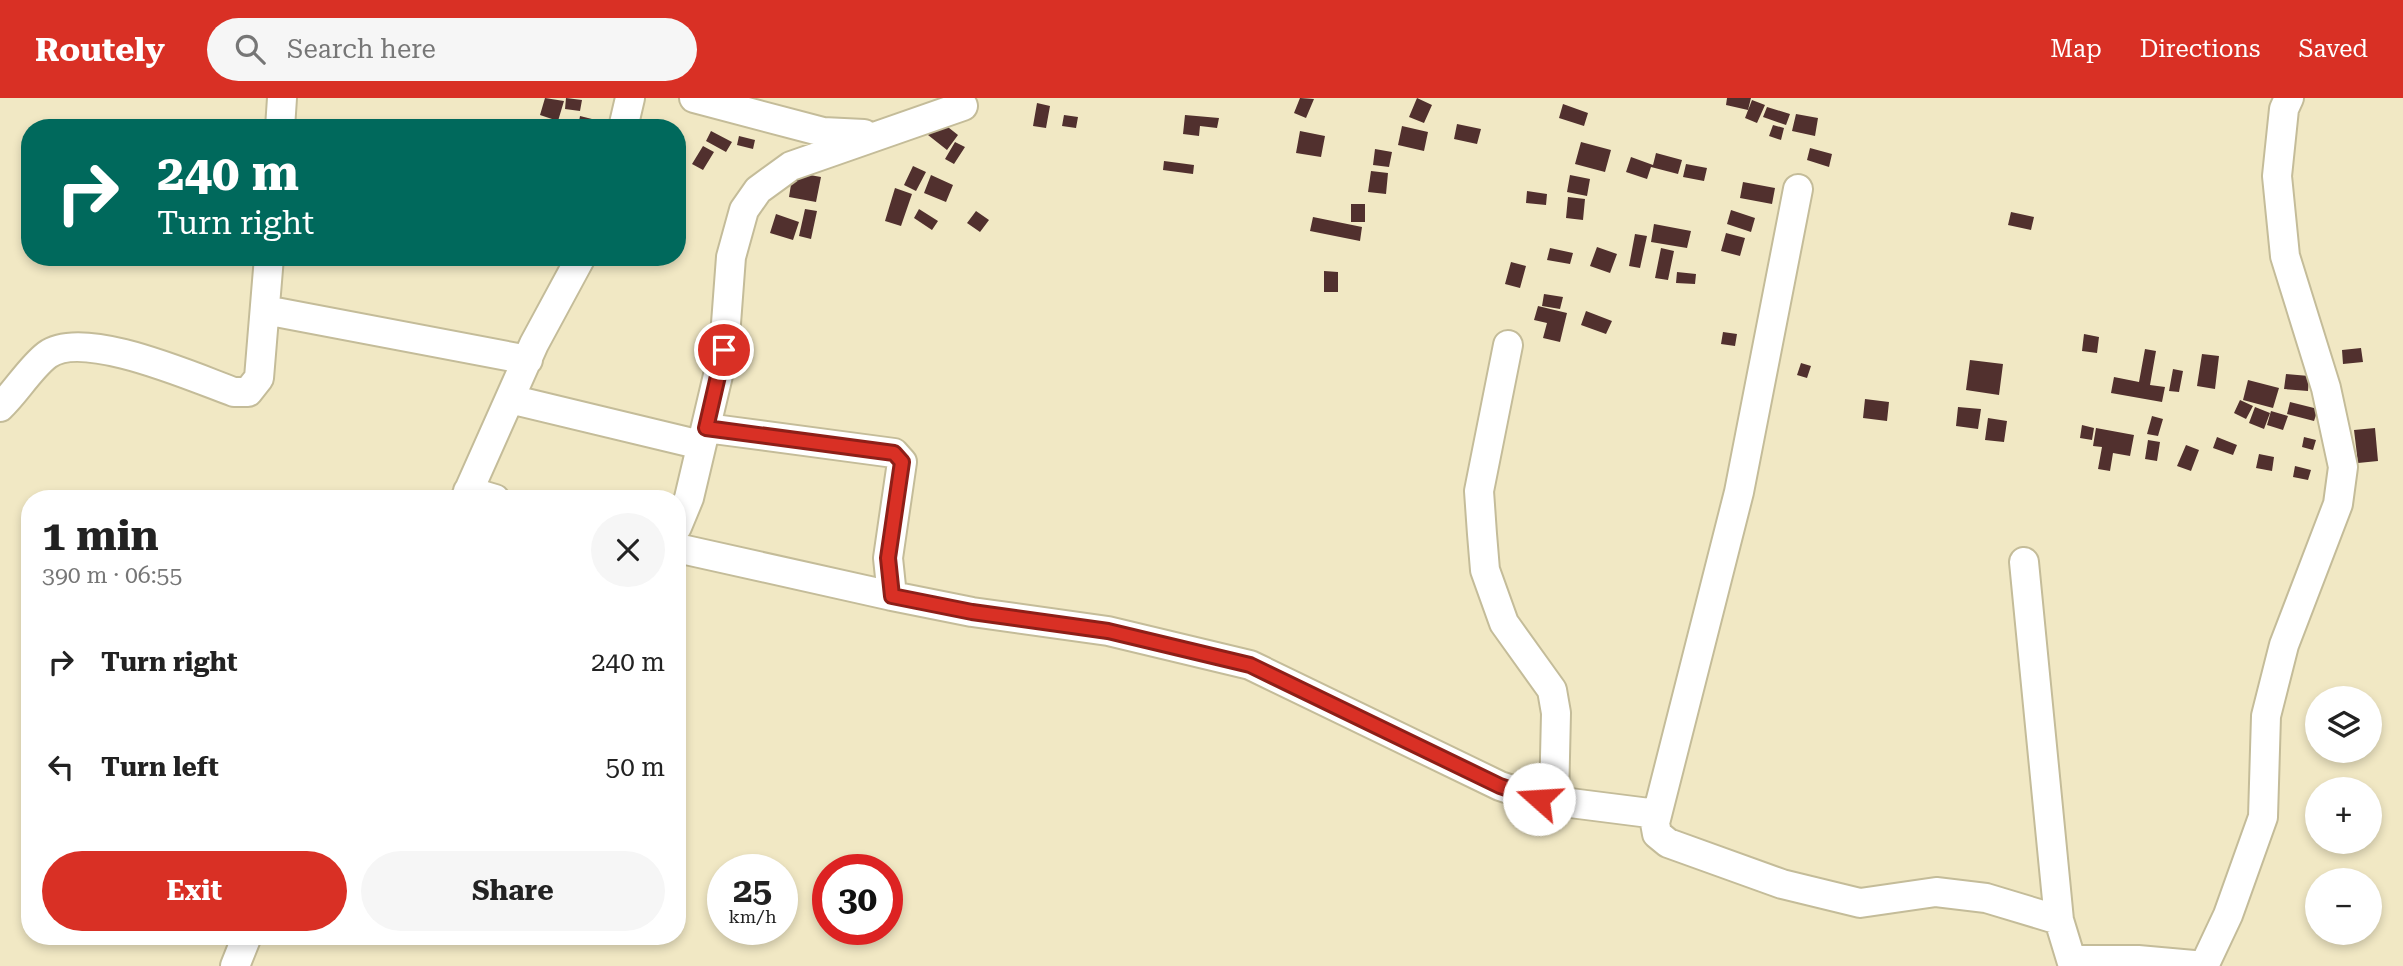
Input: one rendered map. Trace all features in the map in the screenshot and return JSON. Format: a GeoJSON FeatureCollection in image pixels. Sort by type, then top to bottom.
{"type":"FeatureCollection","features":[{"type":"Feature","properties":{"kind":"street"},"geometry":{"type":"LineString","coordinates":[[281,119],[282,98]]}},
{"type":"Feature","properties":{"kind":"street"},"geometry":{"type":"LineString","coordinates":[[625,119],[630,98]]}},
{"type":"Feature","properties":{"kind":"street"},"geometry":{"type":"LineString","coordinates":[[694,98],[822,132],[880,135]]}},
{"type":"Feature","properties":{"kind":"street"},"geometry":{"type":"LineString","coordinates":[[2024,562],[2059,920],[2073,963],[2138,960],[2204,966],[2228,915],[2263,817],[2266,716],[2284,645],[2338,503],[2343,467],[2326,388],[2285,256],[2277,176],[2284,109],[2288,98]]}},
{"type":"Feature","properties":{"kind":"street"},"geometry":{"type":"LineString","coordinates":[[686,505],[724,350],[731,257],[744,210],[758,190],[792,166],[963,106]]}},
{"type":"Feature","properties":{"kind":"street"},"geometry":{"type":"LineString","coordinates":[[1798,189],[1739,492],[1657,814],[1657,834],[1668,843],[1782,884],[1860,903],[1936,892],[1986,898],[2059,920]]}},
{"type":"Feature","properties":{"kind":"street"},"geometry":{"type":"LineString","coordinates":[[0,407],[48,354],[65,348],[108,349],[234,392],[248,392],[259,378],[269,266]]}},
{"type":"Feature","properties":{"kind":"street"},"geometry":{"type":"LineString","coordinates":[[468,490],[528,360],[576,266]]}},
{"type":"Feature","properties":{"kind":"street"},"geometry":{"type":"LineString","coordinates":[[265,310],[528,360]]}},
{"type":"Feature","properties":{"kind":"street"},"geometry":{"type":"LineString","coordinates":[[1508,345],[1479,491],[1483,546],[1493,599],[1504,623],[1552,690],[1556,713],[1554,801]]}},
{"type":"Feature","properties":{"kind":"street"},"geometry":{"type":"LineString","coordinates":[[510,399],[703,436],[894,453],[902,462],[888,558],[892,596]]}},
{"type":"Feature","properties":{"kind":"street"},"geometry":{"type":"LineString","coordinates":[[686,550],[972,612],[1108,631],[1250,665],[1500,786],[1554,801],[1657,814]]}},
{"type":"Feature","properties":{"kind":"street"},"geometry":{"type":"LineString","coordinates":[[234,966],[243,945]]}},
{"type":"Feature","properties":{"kind":"building"},"geometry":{"type":"Polygon","coordinates":[[[545,98],[564,101],[559,119],[540,115],[545,98]]]}},
{"type":"Feature","properties":{"kind":"building"},"geometry":{"type":"Polygon","coordinates":[[[566,98],[582,100],[580,111],[565,109],[566,98]]]}},
{"type":"Feature","properties":{"kind":"building"},"geometry":{"type":"Polygon","coordinates":[[[1300,98],[1314,99],[1306,118],[1294,113],[1300,98]]]}},
{"type":"Feature","properties":{"kind":"building"},"geometry":{"type":"Polygon","coordinates":[[[1417,98],[1432,105],[1424,123],[1409,117],[1417,98]]]}},
{"type":"Feature","properties":{"kind":"building"},"geometry":{"type":"Polygon","coordinates":[[[1727,98],[1751,98],[1748,110],[1726,105],[1727,98]]]}},
{"type":"Feature","properties":{"kind":"building"},"geometry":{"type":"Polygon","coordinates":[[[1752,100],[1765,105],[1757,123],[1745,118],[1752,100]]]}},
{"type":"Feature","properties":{"kind":"building"},"geometry":{"type":"Polygon","coordinates":[[[1037,103],[1050,106],[1046,128],[1033,126],[1037,103]]]}},
{"type":"Feature","properties":{"kind":"building"},"geometry":{"type":"Polygon","coordinates":[[[1563,104],[1588,113],[1584,126],[1559,118],[1563,104]]]}},
{"type":"Feature","properties":{"kind":"building"},"geometry":{"type":"Polygon","coordinates":[[[1767,107],[1790,114],[1786,125],[1763,117],[1767,107]]]}},
{"type":"Feature","properties":{"kind":"building"},"geometry":{"type":"Polygon","coordinates":[[[1796,114],[1818,118],[1815,136],[1792,131],[1796,114]]]}},
{"type":"Feature","properties":{"kind":"building"},"geometry":{"type":"Polygon","coordinates":[[[1064,115],[1078,117],[1076,128],[1062,126],[1064,115]]]}},
{"type":"Feature","properties":{"kind":"building"},"geometry":{"type":"Polygon","coordinates":[[[1185,115],[1219,118],[1217,128],[1200,126],[1199,136],[1183,134],[1185,115]]]}},
{"type":"Feature","properties":{"kind":"building"},"geometry":{"type":"Polygon","coordinates":[[[939,120],[958,135],[947,150],[928,135],[939,120]]]}},
{"type":"Feature","properties":{"kind":"building"},"geometry":{"type":"Polygon","coordinates":[[[1457,124],[1481,129],[1477,144],[1454,139],[1457,124]]]}},
{"type":"Feature","properties":{"kind":"building"},"geometry":{"type":"Polygon","coordinates":[[[1773,125],[1784,128],[1781,140],[1769,136],[1773,125]]]}},
{"type":"Feature","properties":{"kind":"building"},"geometry":{"type":"Polygon","coordinates":[[[1402,126],[1428,132],[1424,151],[1398,145],[1402,126]]]}},
{"type":"Feature","properties":{"kind":"building"},"geometry":{"type":"Polygon","coordinates":[[[711,131],[732,142],[726,152],[706,141],[711,131]]]}},
{"type":"Feature","properties":{"kind":"building"},"geometry":{"type":"Polygon","coordinates":[[[1300,131],[1325,136],[1321,157],[1296,153],[1300,131]]]}},
{"type":"Feature","properties":{"kind":"building"},"geometry":{"type":"Polygon","coordinates":[[[739,136],[755,140],[753,149],[737,145],[739,136]]]}},
{"type":"Feature","properties":{"kind":"building"},"geometry":{"type":"Polygon","coordinates":[[[955,142],[965,147],[954,164],[945,159],[955,142]]]}},
{"type":"Feature","properties":{"kind":"building"},"geometry":{"type":"Polygon","coordinates":[[[1581,142],[1611,150],[1605,172],[1575,164],[1581,142]]]}},
{"type":"Feature","properties":{"kind":"building"},"geometry":{"type":"Polygon","coordinates":[[[703,146],[714,152],[703,170],[692,164],[703,146]]]}},
{"type":"Feature","properties":{"kind":"building"},"geometry":{"type":"Polygon","coordinates":[[[1810,148],[1832,154],[1829,167],[1807,160],[1810,148]]]}},
{"type":"Feature","properties":{"kind":"building"},"geometry":{"type":"Polygon","coordinates":[[[1375,149],[1392,152],[1389,167],[1373,165],[1375,149]]]}},
{"type":"Feature","properties":{"kind":"building"},"geometry":{"type":"Polygon","coordinates":[[[1656,153],[1682,160],[1678,174],[1651,167],[1647,179],[1626,172],[1631,157],[1653,165],[1656,153]]]}},
{"type":"Feature","properties":{"kind":"building"},"geometry":{"type":"Polygon","coordinates":[[[1164,161],[1194,165],[1193,174],[1163,170],[1164,161]]]}},
{"type":"Feature","properties":{"kind":"building"},"geometry":{"type":"Polygon","coordinates":[[[1686,164],[1707,168],[1704,181],[1683,177],[1686,164]]]}},
{"type":"Feature","properties":{"kind":"building"},"geometry":{"type":"Polygon","coordinates":[[[913,166],[926,172],[916,191],[904,185],[913,166]]]}},
{"type":"Feature","properties":{"kind":"building"},"geometry":{"type":"Polygon","coordinates":[[[1371,171],[1388,173],[1386,194],[1368,192],[1371,171]]]}},
{"type":"Feature","properties":{"kind":"building"},"geometry":{"type":"Polygon","coordinates":[[[793,172],[821,177],[816,202],[789,197],[793,172]]]}},
{"type":"Feature","properties":{"kind":"building"},"geometry":{"type":"Polygon","coordinates":[[[931,175],[953,185],[946,202],[924,193],[931,175]]]}},
{"type":"Feature","properties":{"kind":"building"},"geometry":{"type":"Polygon","coordinates":[[[1570,175],[1590,179],[1587,196],[1567,192],[1570,175]]]}},
{"type":"Feature","properties":{"kind":"building"},"geometry":{"type":"Polygon","coordinates":[[[1743,182],[1775,188],[1772,204],[1740,198],[1743,182]]]}},
{"type":"Feature","properties":{"kind":"building"},"geometry":{"type":"Polygon","coordinates":[[[895,188],[912,194],[901,226],[885,221],[895,188]]]}},
{"type":"Feature","properties":{"kind":"building"},"geometry":{"type":"Polygon","coordinates":[[[1527,191],[1547,194],[1546,205],[1526,203],[1527,191]]]}},
{"type":"Feature","properties":{"kind":"building"},"geometry":{"type":"Polygon","coordinates":[[[1568,197],[1585,199],[1583,220],[1566,218],[1568,197]]]}},
{"type":"Feature","properties":{"kind":"building"},"geometry":{"type":"Polygon","coordinates":[[[1351,204],[1365,204],[1365,222],[1351,222],[1351,204]]]}},
{"type":"Feature","properties":{"kind":"building"},"geometry":{"type":"Polygon","coordinates":[[[805,209],[817,211],[811,239],[799,236],[805,209]]]}},
{"type":"Feature","properties":{"kind":"building"},"geometry":{"type":"Polygon","coordinates":[[[919,209],[938,221],[932,230],[914,218],[919,209]]]}},
{"type":"Feature","properties":{"kind":"building"},"geometry":{"type":"Polygon","coordinates":[[[1731,210],[1755,218],[1751,232],[1727,224],[1731,210]]]}},
{"type":"Feature","properties":{"kind":"building"},"geometry":{"type":"Polygon","coordinates":[[[976,211],[989,220],[980,232],[967,223],[976,211]]]}},
{"type":"Feature","properties":{"kind":"building"},"geometry":{"type":"Polygon","coordinates":[[[2011,212],[2034,217],[2031,230],[2008,225],[2011,212]]]}},
{"type":"Feature","properties":{"kind":"building"},"geometry":{"type":"Polygon","coordinates":[[[776,214],[799,222],[793,240],[770,233],[776,214]]]}},
{"type":"Feature","properties":{"kind":"building"},"geometry":{"type":"Polygon","coordinates":[[[1313,217],[1362,227],[1360,241],[1310,231],[1313,217]]]}},
{"type":"Feature","properties":{"kind":"building"},"geometry":{"type":"Polygon","coordinates":[[[1654,224],[1691,231],[1687,248],[1651,242],[1654,224]]]}},
{"type":"Feature","properties":{"kind":"building"},"geometry":{"type":"Polygon","coordinates":[[[1726,233],[1745,238],[1740,256],[1721,251],[1726,233]]]}},
{"type":"Feature","properties":{"kind":"building"},"geometry":{"type":"Polygon","coordinates":[[[1635,234],[1647,236],[1640,268],[1629,266],[1635,234]]]}},
{"type":"Feature","properties":{"kind":"building"},"geometry":{"type":"Polygon","coordinates":[[[1597,247],[1617,254],[1610,273],[1590,266],[1597,247]]]}},
{"type":"Feature","properties":{"kind":"building"},"geometry":{"type":"Polygon","coordinates":[[[1550,248],[1573,253],[1570,264],[1547,260],[1550,248]]]}},
{"type":"Feature","properties":{"kind":"building"},"geometry":{"type":"Polygon","coordinates":[[[1661,248],[1674,251],[1668,280],[1655,278],[1661,248]]]}},
{"type":"Feature","properties":{"kind":"building"},"geometry":{"type":"Polygon","coordinates":[[[1511,262],[1526,266],[1520,288],[1505,284],[1511,262]]]}},
{"type":"Feature","properties":{"kind":"building"},"geometry":{"type":"Polygon","coordinates":[[[1324,271],[1338,272],[1338,292],[1324,292],[1324,271]]]}},
{"type":"Feature","properties":{"kind":"building"},"geometry":{"type":"Polygon","coordinates":[[[1677,272],[1696,274],[1695,284],[1676,283],[1677,272]]]}},
{"type":"Feature","properties":{"kind":"building"},"geometry":{"type":"Polygon","coordinates":[[[1544,294],[1563,297],[1560,309],[1542,306],[1544,294]]]}},
{"type":"Feature","properties":{"kind":"building"},"geometry":{"type":"Polygon","coordinates":[[[1538,306],[1567,313],[1560,342],[1543,338],[1547,323],[1534,320],[1538,306]]]}},
{"type":"Feature","properties":{"kind":"building"},"geometry":{"type":"Polygon","coordinates":[[[1586,311],[1612,321],[1606,334],[1581,325],[1586,311]]]}},
{"type":"Feature","properties":{"kind":"building"},"geometry":{"type":"Polygon","coordinates":[[[1723,332],[1737,334],[1735,346],[1721,344],[1723,332]]]}},
{"type":"Feature","properties":{"kind":"building"},"geometry":{"type":"Polygon","coordinates":[[[2084,334],[2099,337],[2097,353],[2082,351],[2084,334]]]}},
{"type":"Feature","properties":{"kind":"building"},"geometry":{"type":"Polygon","coordinates":[[[2361,348],[2363,362],[2343,364],[2342,350],[2361,348]]]}},
{"type":"Feature","properties":{"kind":"building"},"geometry":{"type":"Polygon","coordinates":[[[2145,349],[2156,351],[2150,385],[2165,387],[2162,402],[2111,393],[2114,377],[2139,382],[2145,349]]]}},
{"type":"Feature","properties":{"kind":"building"},"geometry":{"type":"Polygon","coordinates":[[[2202,354],[2219,356],[2215,389],[2197,386],[2202,354]]]}},
{"type":"Feature","properties":{"kind":"building"},"geometry":{"type":"Polygon","coordinates":[[[1970,360],[2003,364],[1999,395],[1966,390],[1970,360]]]}},
{"type":"Feature","properties":{"kind":"building"},"geometry":{"type":"Polygon","coordinates":[[[1801,363],[1811,366],[1807,378],[1797,375],[1801,363]]]}},
{"type":"Feature","properties":{"kind":"building"},"geometry":{"type":"Polygon","coordinates":[[[2173,369],[2183,371],[2179,392],[2169,391],[2173,369]]]}},
{"type":"Feature","properties":{"kind":"building"},"geometry":{"type":"Polygon","coordinates":[[[2286,374],[2309,376],[2308,391],[2284,389],[2286,374]]]}},
{"type":"Feature","properties":{"kind":"building"},"geometry":{"type":"Polygon","coordinates":[[[2248,380],[2279,388],[2273,408],[2243,400],[2248,380]]]}},
{"type":"Feature","properties":{"kind":"building"},"geometry":{"type":"Polygon","coordinates":[[[1865,399],[1889,402],[1887,421],[1863,418],[1865,399]]]}},
{"type":"Feature","properties":{"kind":"building"},"geometry":{"type":"Polygon","coordinates":[[[2240,400],[2253,406],[2246,419],[2234,413],[2240,400]]]}},
{"type":"Feature","properties":{"kind":"building"},"geometry":{"type":"Polygon","coordinates":[[[2290,402],[2318,409],[2314,421],[2287,414],[2290,402]]]}},
{"type":"Feature","properties":{"kind":"building"},"geometry":{"type":"Polygon","coordinates":[[[1958,407],[1981,409],[1978,429],[1956,426],[1958,407]]]}},
{"type":"Feature","properties":{"kind":"building"},"geometry":{"type":"Polygon","coordinates":[[[2255,407],[2270,413],[2264,429],[2249,423],[2255,407]]]}},
{"type":"Feature","properties":{"kind":"building"},"geometry":{"type":"Polygon","coordinates":[[[2271,411],[2288,416],[2283,430],[2267,425],[2271,411]]]}},
{"type":"Feature","properties":{"kind":"building"},"geometry":{"type":"Polygon","coordinates":[[[2152,416],[2163,419],[2158,436],[2147,434],[2152,416]]]}},
{"type":"Feature","properties":{"kind":"building"},"geometry":{"type":"Polygon","coordinates":[[[1988,418],[2007,421],[2004,442],[1985,440],[1988,418]]]}},
{"type":"Feature","properties":{"kind":"building"},"geometry":{"type":"Polygon","coordinates":[[[2082,425],[2094,428],[2092,440],[2080,438],[2082,425]]]}},
{"type":"Feature","properties":{"kind":"building"},"geometry":{"type":"Polygon","coordinates":[[[2096,428],[2134,435],[2130,456],[2113,453],[2110,471],[2098,469],[2102,447],[2093,446],[2096,428]]]}},
{"type":"Feature","properties":{"kind":"building"},"geometry":{"type":"Polygon","coordinates":[[[2375,428],[2378,461],[2358,463],[2354,430],[2375,428]]]}},
{"type":"Feature","properties":{"kind":"building"},"geometry":{"type":"Polygon","coordinates":[[[2217,437],[2237,445],[2233,455],[2213,448],[2217,437]]]}},
{"type":"Feature","properties":{"kind":"building"},"geometry":{"type":"Polygon","coordinates":[[[2304,437],[2316,440],[2313,450],[2302,447],[2304,437]]]}},
{"type":"Feature","properties":{"kind":"building"},"geometry":{"type":"Polygon","coordinates":[[[2148,440],[2160,442],[2157,461],[2145,459],[2148,440]]]}},
{"type":"Feature","properties":{"kind":"building"},"geometry":{"type":"Polygon","coordinates":[[[2186,445],[2199,450],[2191,471],[2177,466],[2186,445]]]}},
{"type":"Feature","properties":{"kind":"building"},"geometry":{"type":"Polygon","coordinates":[[[2259,454],[2274,457],[2272,471],[2256,468],[2259,454]]]}},
{"type":"Feature","properties":{"kind":"building"},"geometry":{"type":"Polygon","coordinates":[[[2295,466],[2311,470],[2308,480],[2293,477],[2295,466]]]}},
{"type":"Feature","properties":{"kind":"route"},"geometry":{"type":"LineString","coordinates":[[724,350],[706,428],[894,453],[902,462],[888,558],[892,596],[972,612],[1108,631],[1250,665],[1500,786],[1539,799]]}}]}
